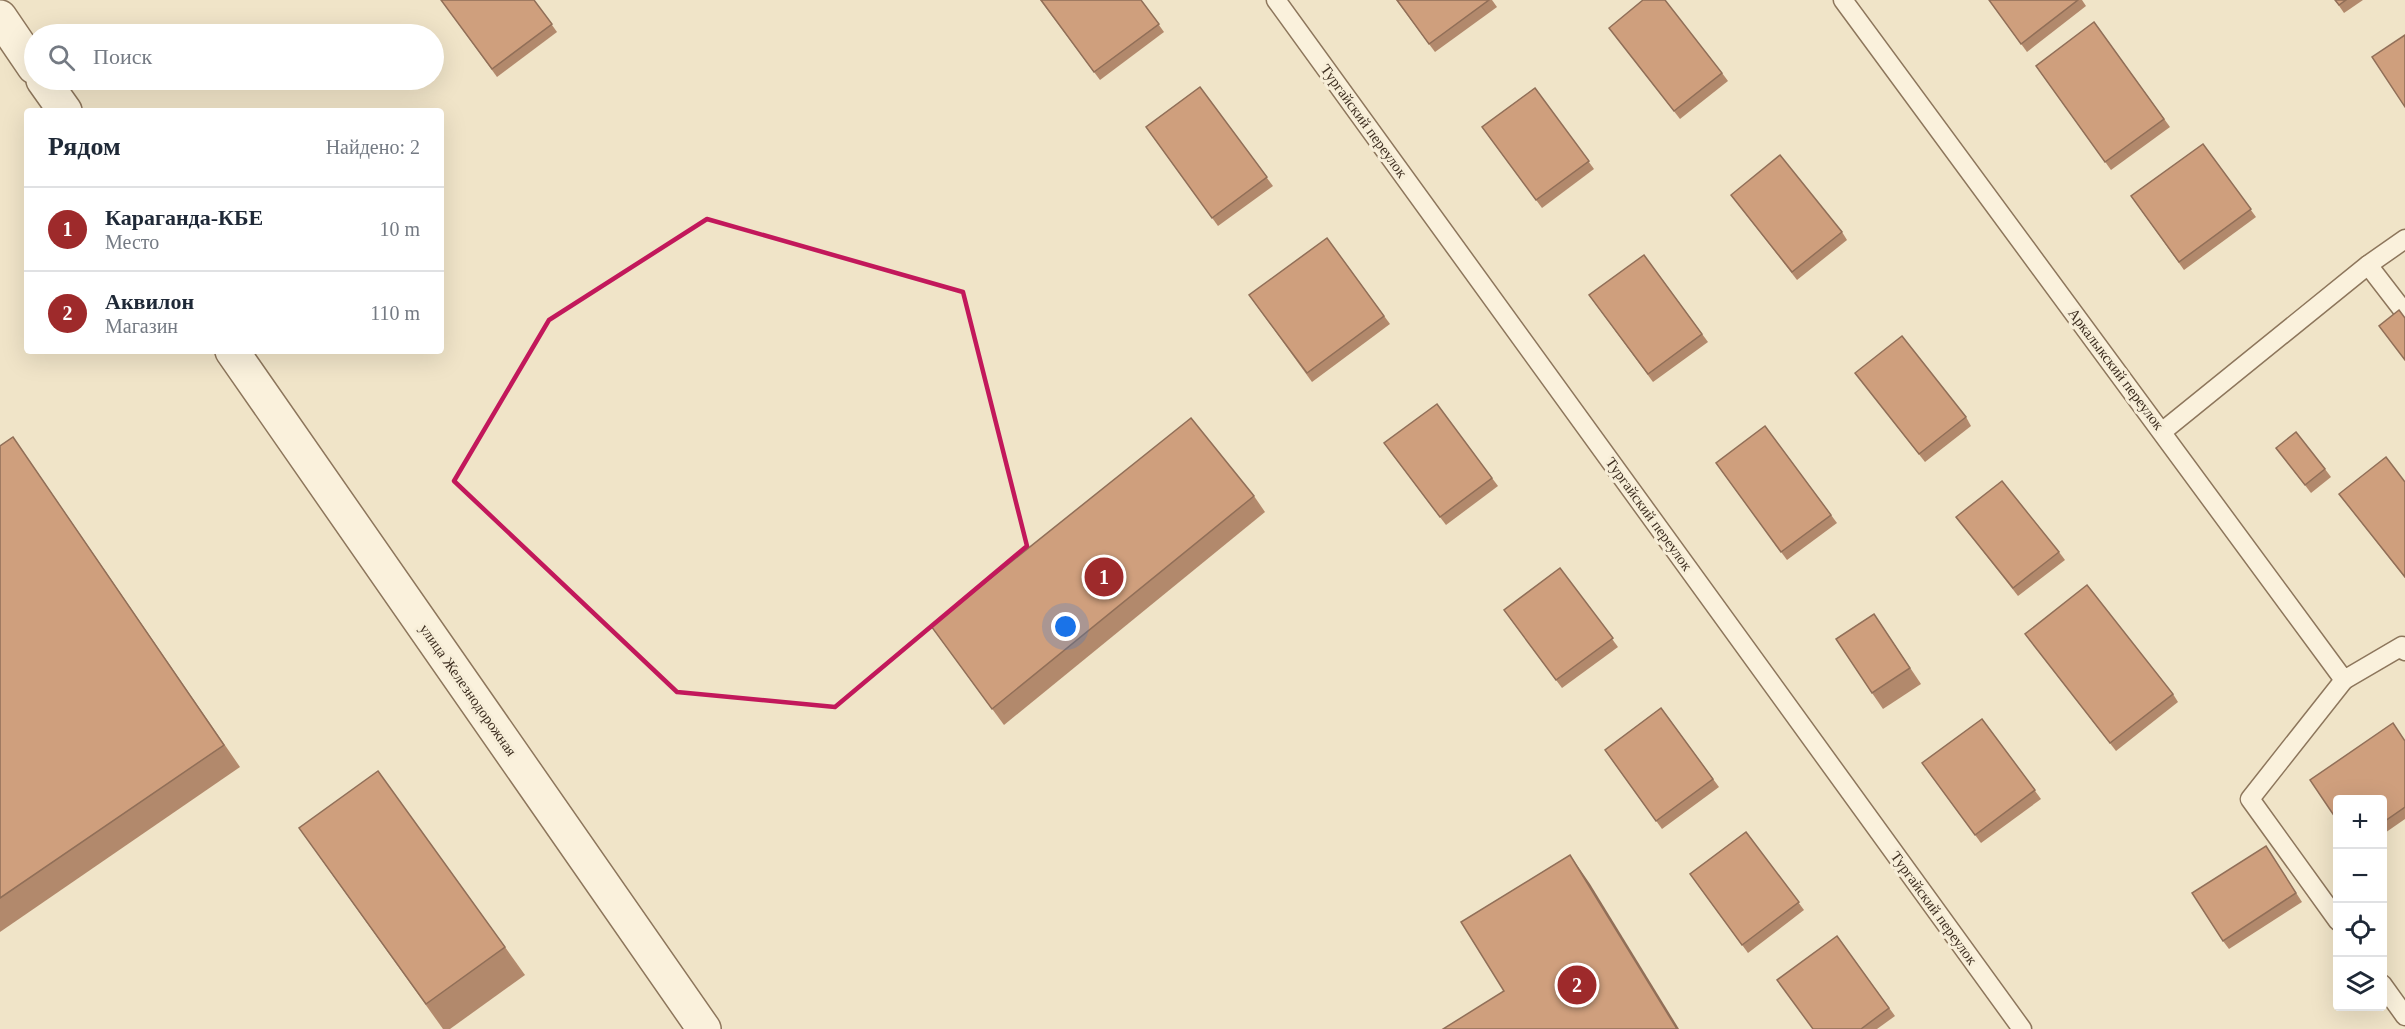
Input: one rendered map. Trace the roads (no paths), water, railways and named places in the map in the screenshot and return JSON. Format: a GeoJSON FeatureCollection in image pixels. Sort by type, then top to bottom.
{"type":"FeatureCollection","features":[{"type":"Feature","properties":{"kind":"street"},"geometry":{"type":"LineString","coordinates":[[0,17],[24,52]]}},
{"type":"Feature","properties":{"kind":"street"},"geometry":{"type":"LineString","coordinates":[[50,90],[63,108]]}},
{"type":"Feature","properties":{"kind":"street","name":"улица Железнодорожная"},"geometry":{"type":"LineString","coordinates":[[234,354],[704,1029]]}},
{"type":"Feature","properties":{"kind":"lane","name":"Тургайский переулок"},"geometry":{"type":"LineString","coordinates":[[1276,0],[2022,1029]]}},
{"type":"Feature","properties":{"kind":"lane","name":"Аркалыкский переулок"},"geometry":{"type":"LineString","coordinates":[[1843,0],[2163,431],[2344,680]]}},
{"type":"Feature","properties":{"kind":"lane"},"geometry":{"type":"LineString","coordinates":[[2163,431],[2368,265],[2405,238]]}},
{"type":"Feature","properties":{"kind":"lane"},"geometry":{"type":"LineString","coordinates":[[2368,265],[2405,313]]}},
{"type":"Feature","properties":{"kind":"lane"},"geometry":{"type":"LineString","coordinates":[[2333,915],[2250,799],[2344,680],[2402,646],[2405,651]]}},
{"type":"Feature","properties":{"kind":"lane"},"geometry":{"type":"LineString","coordinates":[[2387,991],[2405,1016]]}},
{"type":"Feature","properties":{"kind":"place","name":"Караганда-КБЕ"},"geometry":{"type":"Point","coordinates":[1104,577]}},
{"type":"Feature","properties":{"kind":"place","name":"Аквилон"},"geometry":{"type":"Point","coordinates":[1577,985]}}]}
